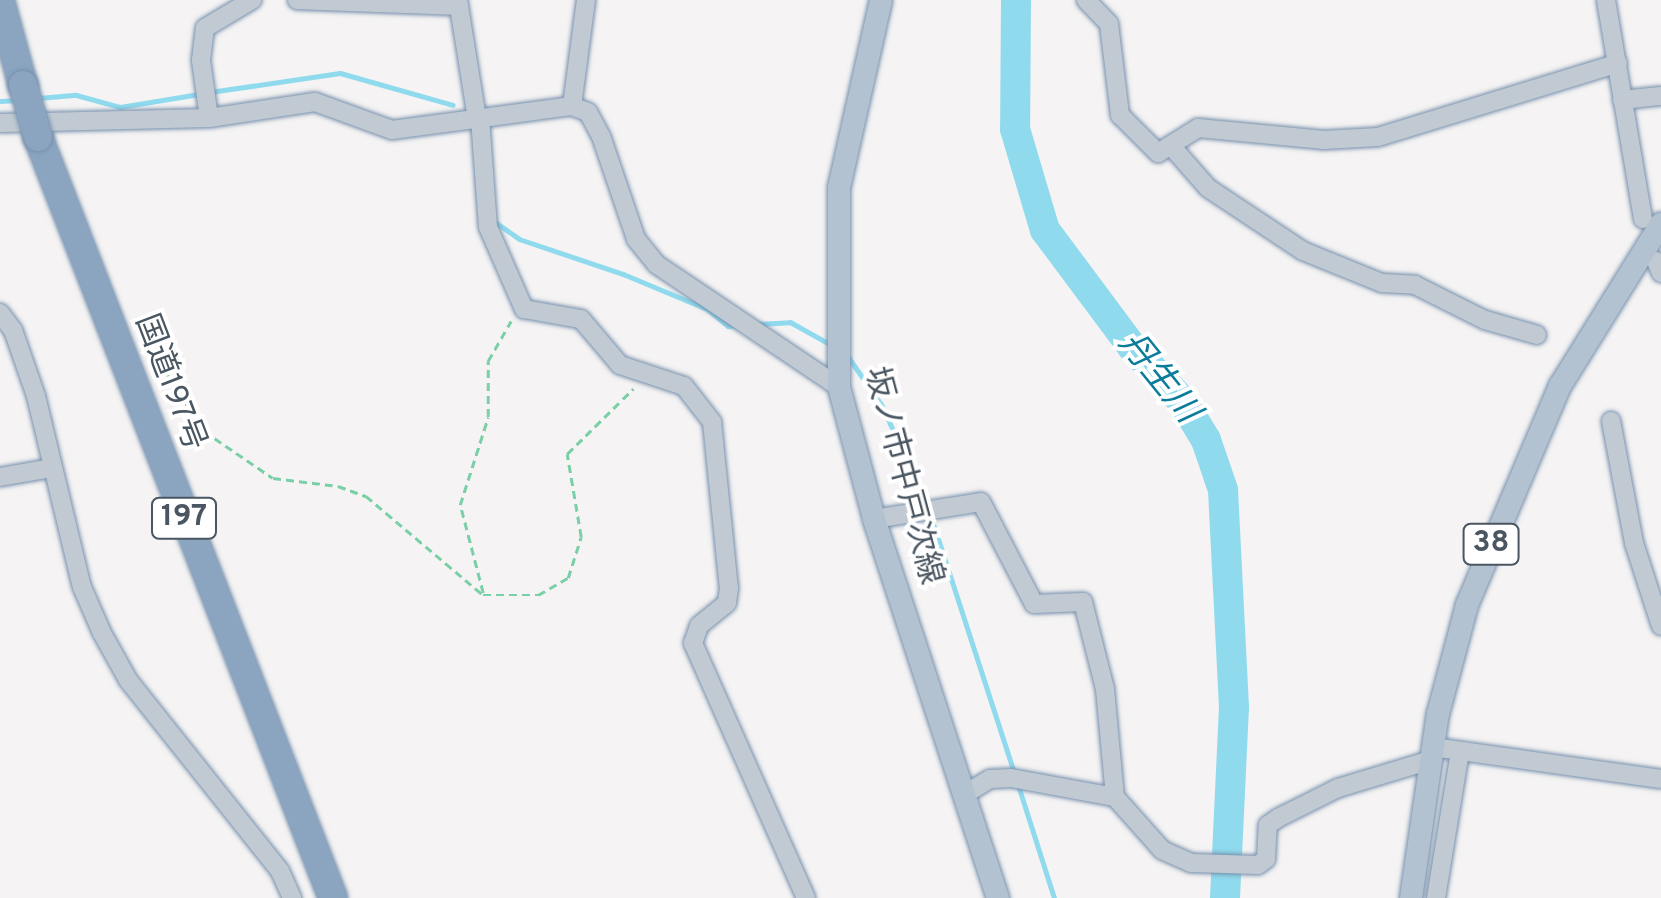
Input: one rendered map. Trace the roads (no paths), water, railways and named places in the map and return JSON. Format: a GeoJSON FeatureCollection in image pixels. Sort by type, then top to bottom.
{"type":"FeatureCollection","features":[{"type":"Feature","properties":{"kind":"highway","name":"国道197号"},"geometry":{"type":"LineString","coordinates":[[0,1],[38,137],[333,898]]}},
{"type":"Feature","properties":{"kind":"main road","name":"坂ノ市中戸次線"},"geometry":{"type":"LineString","coordinates":[[881,0],[839,188],[839,387],[874,519],[998,898]]}},
{"type":"Feature","properties":{"kind":"main road","name":"38"},"geometry":{"type":"LineString","coordinates":[[1411,898],[1432,754],[1467,604],[1520,471],[1652,222]]}},
{"type":"Feature","properties":{"kind":"street"},"geometry":{"type":"LineString","coordinates":[[210,115],[201,60],[205,28],[252,0]]}},
{"type":"Feature","properties":{"kind":"street"},"geometry":{"type":"LineString","coordinates":[[297,0],[458,3],[478,118],[488,227],[524,309],[581,319],[620,365],[684,386],[712,422],[729,588],[727,603],[693,633],[693,643],[806,898]]}},
{"type":"Feature","properties":{"kind":"street"},"geometry":{"type":"LineString","coordinates":[[572,106],[586,0]]}},
{"type":"Feature","properties":{"kind":"street"},"geometry":{"type":"LineString","coordinates":[[1086,0],[1109,24],[1120,115],[1130,131],[1158,153],[1173,148],[1198,128],[1324,140],[1378,137],[1618,62]]}},
{"type":"Feature","properties":{"kind":"street"},"geometry":{"type":"LineString","coordinates":[[1606,0],[1622,100],[1652,222]]}},
{"type":"Feature","properties":{"kind":"street"},"geometry":{"type":"LineString","coordinates":[[1622,100],[1661,96]]}},
{"type":"Feature","properties":{"kind":"street"},"geometry":{"type":"LineString","coordinates":[[0,123],[210,115],[315,102],[392,130],[572,106],[588,112],[601,136],[636,239],[656,264],[839,387]]}},
{"type":"Feature","properties":{"kind":"street"},"geometry":{"type":"LineString","coordinates":[[1173,148],[1208,188],[1303,251],[1382,282],[1415,285],[1471,314],[1537,335]]}},
{"type":"Feature","properties":{"kind":"street"},"geometry":{"type":"LineString","coordinates":[[0,314],[24,361],[82,587],[102,633],[128,680],[280,872],[292,898]]}},
{"type":"Feature","properties":{"kind":"street"},"geometry":{"type":"LineString","coordinates":[[1611,422],[1630,528],[1661,626]]}},
{"type":"Feature","properties":{"kind":"street"},"geometry":{"type":"LineString","coordinates":[[0,477],[52,468]]}},
{"type":"Feature","properties":{"kind":"street"},"geometry":{"type":"LineString","coordinates":[[874,519],[981,502],[1034,604],[1083,602],[1105,689],[1114,796],[1162,850],[1191,863],[1258,865],[1266,859],[1268,825],[1278,818],[1338,788],[1432,754],[1460,751],[1661,778]]}},
{"type":"Feature","properties":{"kind":"street"},"geometry":{"type":"LineString","coordinates":[[1436,898],[1460,751]]}},
{"type":"Feature","properties":{"kind":"street"},"geometry":{"type":"LineString","coordinates":[[965,794],[990,779],[1010,778],[1114,796]]}},
{"type":"Feature","properties":{"kind":"waterway","name":"丹生川"},"geometry":{"type":"LineString","coordinates":[[1016,0],[1015,129],[1045,230],[1133,348],[1183,402],[1206,440],[1223,490],[1234,707],[1225,898]]}},
{"type":"Feature","properties":{"kind":"waterway"},"geometry":{"type":"LineString","coordinates":[[210,92],[340,73],[453,105]]}},
{"type":"Feature","properties":{"kind":"waterway"},"geometry":{"type":"LineString","coordinates":[[38,98],[76,95],[120,107],[199,94]]}},
{"type":"Feature","properties":{"kind":"waterway"},"geometry":{"type":"LineString","coordinates":[[0,101],[17,100]]}},
{"type":"Feature","properties":{"kind":"waterway"},"geometry":{"type":"LineString","coordinates":[[495,222],[519,239],[623,274],[707,309],[728,326],[739,325]]}},
{"type":"Feature","properties":{"kind":"waterway"},"geometry":{"type":"LineString","coordinates":[[755,324],[790,322],[833,346]]}},
{"type":"Feature","properties":{"kind":"waterway"},"geometry":{"type":"LineString","coordinates":[[846,354],[882,406],[928,508],[1014,772]]}},
{"type":"Feature","properties":{"kind":"waterway"},"geometry":{"type":"LineString","coordinates":[[1017,782],[1054,898]]}}]}
